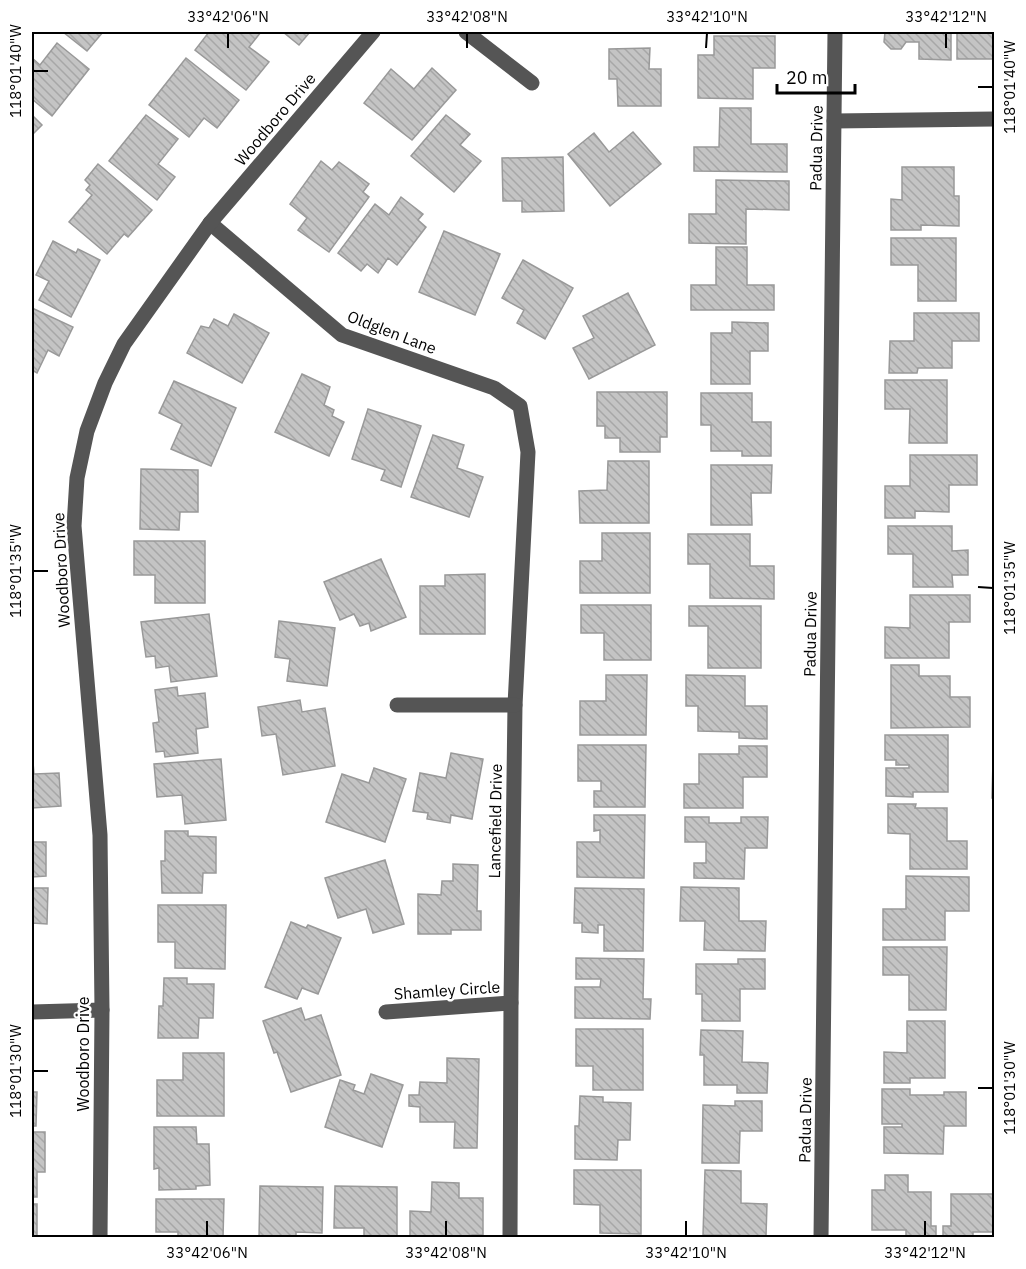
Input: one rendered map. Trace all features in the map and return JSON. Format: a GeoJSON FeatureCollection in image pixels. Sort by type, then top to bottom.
{"type":"FeatureCollection","features":[{"type":"Feature","properties":{"kind":"street","name":"Woodboro Drive"},"geometry":{"type":"LineString","coordinates":[[100,1238],[102,1010],[100,835],[74,526],[77,478],[87,431],[105,383],[124,344],[210,223],[373,32]]}},
{"type":"Feature","properties":{"kind":"street"},"geometry":{"type":"LineString","coordinates":[[466,32],[532,82]]}},
{"type":"Feature","properties":{"kind":"street","name":"Padua Drive"},"geometry":{"type":"LineString","coordinates":[[821,1238],[835,32]]}},
{"type":"Feature","properties":{"kind":"street"},"geometry":{"type":"LineString","coordinates":[[834,121],[994,119]]}},
{"type":"Feature","properties":{"kind":"street","name":"Oldglen Lane"},"geometry":{"type":"LineString","coordinates":[[210,223],[342,335],[494,388],[520,406]]}},
{"type":"Feature","properties":{"kind":"street","name":"Lancefield Drive"},"geometry":{"type":"LineString","coordinates":[[510,1238],[510,1003],[515,705],[528,452],[520,406]]}},
{"type":"Feature","properties":{"kind":"street"},"geometry":{"type":"LineString","coordinates":[[397,705],[515,705]]}},
{"type":"Feature","properties":{"kind":"street","name":"Shamley Circle"},"geometry":{"type":"LineString","coordinates":[[386,1012],[510,1003]]}},
{"type":"Feature","properties":{"kind":"street"},"geometry":{"type":"LineString","coordinates":[[32,1012],[102,1010]]}},
{"type":"Feature","properties":{"kind":"building"},"geometry":{"type":"Polygon","coordinates":[[[63,32],[103,32],[87,51],[63,32]]]}},
{"type":"Feature","properties":{"kind":"building"},"geometry":{"type":"Polygon","coordinates":[[[209,32],[261,32],[249,47],[269,62],[246,90],[195,50],[209,32]]]}},
{"type":"Feature","properties":{"kind":"building"},"geometry":{"type":"Polygon","coordinates":[[[283,32],[310,32],[299,45],[283,32]]]}},
{"type":"Feature","properties":{"kind":"building"},"geometry":{"type":"Polygon","coordinates":[[[885,32],[951,32],[951,60],[919,59],[919,42],[906,42],[901,49],[891,49],[884,42],[885,32]]]}},
{"type":"Feature","properties":{"kind":"building"},"geometry":{"type":"Polygon","coordinates":[[[957,32],[994,32],[994,59],[957,59],[957,32]]]}},
{"type":"Feature","properties":{"kind":"building"},"geometry":{"type":"Polygon","coordinates":[[[714,36],[775,36],[775,68],[753,68],[753,99],[698,98],[698,55],[714,55],[714,36]]]}},
{"type":"Feature","properties":{"kind":"building"},"geometry":{"type":"Polygon","coordinates":[[[57,43],[89,69],[52,116],[32,99],[32,58],[40,65],[57,43]]]}},
{"type":"Feature","properties":{"kind":"building"},"geometry":{"type":"Polygon","coordinates":[[[650,48],[649,69],[661,69],[661,106],[618,106],[617,79],[609,79],[609,49],[650,48]]]}},
{"type":"Feature","properties":{"kind":"building"},"geometry":{"type":"Polygon","coordinates":[[[186,58],[239,100],[217,128],[204,118],[189,137],[149,105],[186,58]]]}},
{"type":"Feature","properties":{"kind":"building"},"geometry":{"type":"Polygon","coordinates":[[[432,68],[456,90],[412,140],[364,103],[391,69],[414,89],[432,68]]]}},
{"type":"Feature","properties":{"kind":"building"},"geometry":{"type":"Polygon","coordinates":[[[720,108],[751,108],[751,144],[787,144],[787,172],[694,171],[694,147],[719,147],[720,108]]]}},
{"type":"Feature","properties":{"kind":"building"},"geometry":{"type":"Polygon","coordinates":[[[32,115],[42,125],[32,135],[32,115]]]}},
{"type":"Feature","properties":{"kind":"building"},"geometry":{"type":"Polygon","coordinates":[[[146,115],[178,139],[158,164],[175,177],[157,200],[109,161],[146,115]]]}},
{"type":"Feature","properties":{"kind":"building"},"geometry":{"type":"Polygon","coordinates":[[[446,115],[470,134],[460,145],[481,161],[454,192],[411,156],[446,115]]]}},
{"type":"Feature","properties":{"kind":"building"},"geometry":{"type":"Polygon","coordinates":[[[633,132],[661,164],[610,206],[568,154],[594,133],[609,152],[633,132]]]}},
{"type":"Feature","properties":{"kind":"building"},"geometry":{"type":"Polygon","coordinates":[[[563,157],[564,211],[522,212],[522,201],[503,201],[502,158],[563,157]]]}},
{"type":"Feature","properties":{"kind":"building"},"geometry":{"type":"Polygon","coordinates":[[[321,161],[332,170],[339,162],[369,184],[363,192],[369,197],[329,252],[298,230],[307,218],[290,204],[321,161]]]}},
{"type":"Feature","properties":{"kind":"building"},"geometry":{"type":"Polygon","coordinates":[[[98,164],[152,210],[128,237],[124,234],[107,254],[69,222],[92,195],[86,190],[90,185],[85,180],[98,164]]]}},
{"type":"Feature","properties":{"kind":"building"},"geometry":{"type":"Polygon","coordinates":[[[902,167],[954,167],[954,196],[959,196],[959,226],[921,225],[921,230],[891,230],[891,199],[902,200],[902,167]]]}},
{"type":"Feature","properties":{"kind":"building"},"geometry":{"type":"Polygon","coordinates":[[[716,180],[789,181],[789,210],[746,209],[746,244],[689,243],[689,214],[716,214],[716,180]]]}},
{"type":"Feature","properties":{"kind":"building"},"geometry":{"type":"Polygon","coordinates":[[[401,197],[423,214],[418,220],[426,227],[397,265],[388,258],[378,273],[367,264],[361,271],[338,253],[375,204],[389,215],[401,197]]]}},
{"type":"Feature","properties":{"kind":"building"},"geometry":{"type":"Polygon","coordinates":[[[444,231],[500,254],[475,315],[419,292],[444,231]]]}},
{"type":"Feature","properties":{"kind":"building"},"geometry":{"type":"Polygon","coordinates":[[[891,238],[956,238],[956,301],[918,301],[918,265],[891,265],[891,238]]]}},
{"type":"Feature","properties":{"kind":"building"},"geometry":{"type":"Polygon","coordinates":[[[53,241],[76,253],[78,249],[100,260],[71,317],[39,300],[49,281],[36,275],[53,241]]]}},
{"type":"Feature","properties":{"kind":"building"},"geometry":{"type":"Polygon","coordinates":[[[716,247],[747,247],[747,285],[774,285],[774,310],[691,310],[691,285],[716,285],[716,247]]]}},
{"type":"Feature","properties":{"kind":"building"},"geometry":{"type":"Polygon","coordinates":[[[523,260],[573,288],[545,339],[517,323],[524,310],[502,298],[523,260]]]}},
{"type":"Feature","properties":{"kind":"building"},"geometry":{"type":"Polygon","coordinates":[[[628,293],[655,345],[589,379],[573,348],[594,338],[583,316],[628,293]]]}},
{"type":"Feature","properties":{"kind":"building"},"geometry":{"type":"Polygon","coordinates":[[[32,308],[73,327],[59,356],[48,350],[37,373],[32,370],[32,308]]]}},
{"type":"Feature","properties":{"kind":"building"},"geometry":{"type":"Polygon","coordinates":[[[914,313],[979,313],[979,341],[952,341],[952,368],[918,368],[917,373],[889,373],[890,341],[914,341],[914,313]]]}},
{"type":"Feature","properties":{"kind":"building"},"geometry":{"type":"Polygon","coordinates":[[[234,314],[269,333],[242,383],[187,353],[201,326],[209,328],[214,319],[228,326],[234,314]]]}},
{"type":"Feature","properties":{"kind":"building"},"geometry":{"type":"Polygon","coordinates":[[[732,322],[768,323],[768,351],[750,351],[750,384],[711,384],[711,333],[732,333],[732,322]]]}},
{"type":"Feature","properties":{"kind":"building"},"geometry":{"type":"Polygon","coordinates":[[[302,374],[330,387],[324,405],[334,410],[332,416],[344,422],[329,456],[275,432],[302,374]]]}},
{"type":"Feature","properties":{"kind":"building"},"geometry":{"type":"Polygon","coordinates":[[[885,380],[947,380],[947,443],[909,443],[910,409],[885,409],[885,380]]]}},
{"type":"Feature","properties":{"kind":"building"},"geometry":{"type":"Polygon","coordinates":[[[174,381],[236,408],[211,466],[171,449],[182,424],[159,413],[174,381]]]}},
{"type":"Feature","properties":{"kind":"building"},"geometry":{"type":"Polygon","coordinates":[[[597,392],[667,392],[667,437],[660,437],[660,452],[620,452],[620,438],[605,438],[605,426],[597,426],[597,392]]]}},
{"type":"Feature","properties":{"kind":"building"},"geometry":{"type":"Polygon","coordinates":[[[701,393],[752,393],[752,422],[771,422],[771,456],[742,456],[742,451],[711,451],[711,425],[701,425],[701,393]]]}},
{"type":"Feature","properties":{"kind":"building"},"geometry":{"type":"Polygon","coordinates":[[[368,409],[421,426],[401,487],[381,480],[385,470],[352,459],[368,409]]]}},
{"type":"Feature","properties":{"kind":"building"},"geometry":{"type":"Polygon","coordinates":[[[433,435],[464,445],[457,468],[483,477],[469,517],[411,497],[433,435]]]}},
{"type":"Feature","properties":{"kind":"building"},"geometry":{"type":"Polygon","coordinates":[[[910,455],[977,455],[977,485],[949,485],[949,512],[915,511],[915,518],[885,518],[885,486],[910,486],[910,455]]]}},
{"type":"Feature","properties":{"kind":"building"},"geometry":{"type":"Polygon","coordinates":[[[608,461],[649,461],[649,523],[580,523],[579,491],[607,490],[608,461]]]}},
{"type":"Feature","properties":{"kind":"building"},"geometry":{"type":"Polygon","coordinates":[[[711,465],[772,465],[771,493],[751,493],[752,525],[711,525],[711,465]]]}},
{"type":"Feature","properties":{"kind":"building"},"geometry":{"type":"Polygon","coordinates":[[[141,469],[198,470],[198,512],[180,512],[179,530],[140,529],[141,469]]]}},
{"type":"Feature","properties":{"kind":"building"},"geometry":{"type":"Polygon","coordinates":[[[888,526],[952,526],[952,551],[968,550],[968,575],[952,575],[953,587],[913,587],[913,554],[888,554],[888,526]]]}},
{"type":"Feature","properties":{"kind":"building"},"geometry":{"type":"Polygon","coordinates":[[[602,533],[650,533],[650,593],[580,593],[580,561],[602,561],[602,533]]]}},
{"type":"Feature","properties":{"kind":"building"},"geometry":{"type":"Polygon","coordinates":[[[688,534],[750,534],[750,566],[774,566],[774,599],[710,598],[710,564],[688,564],[688,534]]]}},
{"type":"Feature","properties":{"kind":"building"},"geometry":{"type":"Polygon","coordinates":[[[134,541],[205,541],[205,603],[155,603],[155,575],[134,575],[134,541]]]}},
{"type":"Feature","properties":{"kind":"building"},"geometry":{"type":"Polygon","coordinates":[[[381,559],[406,617],[371,631],[369,623],[360,626],[354,614],[340,620],[324,582],[381,559]]]}},
{"type":"Feature","properties":{"kind":"building"},"geometry":{"type":"Polygon","coordinates":[[[485,574],[485,634],[420,634],[420,586],[445,586],[445,575],[485,574]]]}},
{"type":"Feature","properties":{"kind":"building"},"geometry":{"type":"Polygon","coordinates":[[[910,595],[970,595],[970,622],[949,622],[949,658],[885,658],[885,627],[910,628],[910,595]]]}},
{"type":"Feature","properties":{"kind":"building"},"geometry":{"type":"Polygon","coordinates":[[[581,605],[651,605],[651,660],[604,660],[604,633],[581,633],[581,605]]]}},
{"type":"Feature","properties":{"kind":"building"},"geometry":{"type":"Polygon","coordinates":[[[689,606],[761,606],[761,668],[708,668],[708,626],[689,626],[689,606]]]}},
{"type":"Feature","properties":{"kind":"building"},"geometry":{"type":"Polygon","coordinates":[[[209,614],[217,676],[171,682],[169,666],[156,668],[155,656],[146,657],[141,622],[209,614]]]}},
{"type":"Feature","properties":{"kind":"building"},"geometry":{"type":"Polygon","coordinates":[[[279,621],[335,628],[327,686],[287,681],[290,659],[275,657],[279,621]]]}},
{"type":"Feature","properties":{"kind":"building"},"geometry":{"type":"Polygon","coordinates":[[[891,665],[919,665],[919,676],[950,676],[950,697],[970,697],[970,727],[891,728],[891,665]]]}},
{"type":"Feature","properties":{"kind":"building"},"geometry":{"type":"Polygon","coordinates":[[[606,675],[647,675],[646,735],[580,735],[580,701],[606,701],[606,675]]]}},
{"type":"Feature","properties":{"kind":"building"},"geometry":{"type":"Polygon","coordinates":[[[686,675],[745,676],[745,706],[767,706],[767,739],[739,738],[739,732],[698,731],[698,706],[686,706],[686,675]]]}},
{"type":"Feature","properties":{"kind":"building"},"geometry":{"type":"Polygon","coordinates":[[[177,687],[178,696],[205,693],[208,727],[196,729],[198,753],[165,757],[164,751],[156,752],[153,723],[159,722],[155,690],[177,687]]]}},
{"type":"Feature","properties":{"kind":"building"},"geometry":{"type":"Polygon","coordinates":[[[300,700],[302,712],[325,708],[335,766],[283,775],[276,734],[262,736],[258,707],[300,700]]]}},
{"type":"Feature","properties":{"kind":"building"},"geometry":{"type":"Polygon","coordinates":[[[885,735],[948,735],[948,792],[913,792],[913,797],[886,796],[886,768],[909,768],[909,765],[896,765],[896,760],[885,760],[885,735]]]}},
{"type":"Feature","properties":{"kind":"building"},"geometry":{"type":"Polygon","coordinates":[[[578,745],[646,745],[645,807],[594,807],[594,791],[601,791],[601,781],[578,781],[578,745]]]}},
{"type":"Feature","properties":{"kind":"building"},"geometry":{"type":"Polygon","coordinates":[[[739,746],[767,746],[767,777],[743,777],[743,808],[684,808],[684,784],[699,784],[699,754],[739,754],[739,746]]]}},
{"type":"Feature","properties":{"kind":"building"},"geometry":{"type":"Polygon","coordinates":[[[32,751],[34,774],[59,773],[61,806],[32,808],[32,751]]]}},
{"type":"Feature","properties":{"kind":"building"},"geometry":{"type":"Polygon","coordinates":[[[451,753],[483,759],[472,819],[451,815],[450,823],[427,819],[428,813],[413,811],[420,773],[446,778],[451,753]]]}},
{"type":"Feature","properties":{"kind":"building"},"geometry":{"type":"Polygon","coordinates":[[[221,759],[226,820],[185,824],[182,795],[157,797],[154,764],[221,759]]]}},
{"type":"Feature","properties":{"kind":"building"},"geometry":{"type":"Polygon","coordinates":[[[993,762],[994,798],[992,798],[993,762]]]}},
{"type":"Feature","properties":{"kind":"building"},"geometry":{"type":"Polygon","coordinates":[[[374,768],[406,779],[385,842],[326,822],[342,774],[369,783],[374,768]]]}},
{"type":"Feature","properties":{"kind":"building"},"geometry":{"type":"Polygon","coordinates":[[[888,804],[916,804],[915,808],[947,808],[947,841],[967,841],[967,869],[910,869],[910,834],[888,833],[888,804]]]}},
{"type":"Feature","properties":{"kind":"building"},"geometry":{"type":"Polygon","coordinates":[[[594,815],[645,815],[644,878],[577,877],[577,842],[600,842],[600,830],[594,831],[594,815]]]}},
{"type":"Feature","properties":{"kind":"building"},"geometry":{"type":"Polygon","coordinates":[[[685,817],[709,817],[709,823],[741,823],[741,817],[768,817],[767,848],[745,848],[744,879],[694,878],[694,863],[706,863],[706,842],[685,842],[685,817]]]}},
{"type":"Feature","properties":{"kind":"building"},"geometry":{"type":"Polygon","coordinates":[[[165,831],[188,831],[188,836],[216,837],[216,873],[203,873],[202,893],[162,893],[161,861],[165,861],[165,831]]]}},
{"type":"Feature","properties":{"kind":"building"},"geometry":{"type":"Polygon","coordinates":[[[32,842],[46,842],[46,876],[32,877],[32,842]]]}},
{"type":"Feature","properties":{"kind":"building"},"geometry":{"type":"Polygon","coordinates":[[[385,860],[404,924],[373,933],[366,909],[338,918],[325,878],[385,860]]]}},
{"type":"Feature","properties":{"kind":"building"},"geometry":{"type":"Polygon","coordinates":[[[453,864],[478,865],[477,911],[481,911],[481,930],[451,930],[451,934],[418,934],[418,894],[441,895],[442,881],[453,881],[453,864]]]}},
{"type":"Feature","properties":{"kind":"building"},"geometry":{"type":"Polygon","coordinates":[[[906,876],[969,877],[969,911],[945,911],[945,940],[883,940],[883,909],[906,909],[906,876]]]}},
{"type":"Feature","properties":{"kind":"building"},"geometry":{"type":"Polygon","coordinates":[[[681,887],[739,888],[739,921],[766,921],[765,951],[704,950],[705,921],[680,921],[681,887]]]}},
{"type":"Feature","properties":{"kind":"building"},"geometry":{"type":"Polygon","coordinates":[[[32,888],[48,888],[47,924],[32,923],[32,888]]]}},
{"type":"Feature","properties":{"kind":"building"},"geometry":{"type":"Polygon","coordinates":[[[575,888],[644,889],[643,951],[604,951],[604,925],[598,925],[598,933],[582,932],[582,923],[574,923],[575,888]]]}},
{"type":"Feature","properties":{"kind":"building"},"geometry":{"type":"Polygon","coordinates":[[[158,905],[226,905],[225,969],[175,968],[175,942],[158,942],[158,905]]]}},
{"type":"Feature","properties":{"kind":"building"},"geometry":{"type":"Polygon","coordinates":[[[291,922],[306,928],[308,925],[341,938],[318,994],[302,988],[297,999],[265,987],[291,922]]]}},
{"type":"Feature","properties":{"kind":"building"},"geometry":{"type":"Polygon","coordinates":[[[883,947],[947,947],[946,1010],[909,1010],[909,975],[883,975],[883,947]]]}},
{"type":"Feature","properties":{"kind":"building"},"geometry":{"type":"Polygon","coordinates":[[[576,958],[644,959],[643,999],[651,999],[650,1019],[575,1018],[575,987],[600,987],[601,979],[576,979],[576,958]]]}},
{"type":"Feature","properties":{"kind":"building"},"geometry":{"type":"Polygon","coordinates":[[[738,959],[765,959],[765,989],[740,989],[740,1021],[702,1021],[702,994],[696,994],[696,964],[738,964],[738,959]]]}},
{"type":"Feature","properties":{"kind":"building"},"geometry":{"type":"Polygon","coordinates":[[[164,978],[187,978],[187,984],[214,984],[213,1018],[199,1018],[198,1038],[158,1038],[159,1006],[163,1006],[164,978]]]}},
{"type":"Feature","properties":{"kind":"building"},"geometry":{"type":"Polygon","coordinates":[[[301,1008],[305,1020],[321,1015],[341,1075],[291,1092],[263,1021],[301,1008]]]}},
{"type":"Feature","properties":{"kind":"building"},"geometry":{"type":"Polygon","coordinates":[[[907,1021],[945,1021],[945,1078],[910,1078],[910,1083],[884,1083],[884,1052],[907,1053],[907,1021]]]}},
{"type":"Feature","properties":{"kind":"building"},"geometry":{"type":"Polygon","coordinates":[[[576,1029],[643,1029],[643,1090],[593,1090],[593,1066],[576,1066],[576,1029]]]}},
{"type":"Feature","properties":{"kind":"building"},"geometry":{"type":"Polygon","coordinates":[[[701,1030],[743,1031],[742,1062],[768,1063],[767,1093],[737,1093],[737,1085],[704,1085],[704,1055],[700,1055],[701,1030]]]}},
{"type":"Feature","properties":{"kind":"building"},"geometry":{"type":"Polygon","coordinates":[[[183,1053],[224,1053],[224,1116],[157,1116],[157,1080],[183,1080],[183,1053]]]}},
{"type":"Feature","properties":{"kind":"building"},"geometry":{"type":"Polygon","coordinates":[[[447,1058],[479,1059],[477,1148],[454,1148],[455,1122],[420,1122],[420,1107],[409,1106],[409,1095],[419,1095],[420,1082],[447,1083],[447,1058]]]}},
{"type":"Feature","properties":{"kind":"building"},"geometry":{"type":"Polygon","coordinates":[[[371,1074],[403,1085],[382,1147],[325,1127],[340,1080],[355,1085],[353,1090],[364,1094],[371,1074]]]}},
{"type":"Feature","properties":{"kind":"building"},"geometry":{"type":"Polygon","coordinates":[[[882,1089],[910,1089],[910,1095],[944,1095],[944,1092],[966,1092],[966,1126],[944,1126],[943,1154],[884,1153],[884,1127],[902,1127],[902,1124],[882,1124],[882,1089]]]}},
{"type":"Feature","properties":{"kind":"building"},"geometry":{"type":"Polygon","coordinates":[[[32,1092],[37,1092],[36,1126],[32,1126],[32,1092]]]}},
{"type":"Feature","properties":{"kind":"building"},"geometry":{"type":"Polygon","coordinates":[[[580,1096],[603,1097],[603,1102],[631,1103],[630,1140],[618,1140],[617,1160],[575,1159],[575,1126],[579,1126],[580,1096]]]}},
{"type":"Feature","properties":{"kind":"building"},"geometry":{"type":"Polygon","coordinates":[[[735,1101],[762,1101],[762,1131],[740,1131],[739,1163],[702,1163],[703,1105],[735,1106],[735,1101]]]}},
{"type":"Feature","properties":{"kind":"building"},"geometry":{"type":"Polygon","coordinates":[[[154,1127],[196,1127],[197,1144],[209,1144],[210,1185],[196,1186],[196,1189],[159,1190],[159,1168],[154,1169],[154,1127]]]}},
{"type":"Feature","properties":{"kind":"building"},"geometry":{"type":"Polygon","coordinates":[[[32,1132],[45,1132],[45,1172],[37,1172],[37,1197],[32,1197],[32,1132]]]}},
{"type":"Feature","properties":{"kind":"building"},"geometry":{"type":"Polygon","coordinates":[[[574,1170],[641,1170],[641,1234],[600,1233],[600,1205],[574,1204],[574,1170]]]}},
{"type":"Feature","properties":{"kind":"building"},"geometry":{"type":"Polygon","coordinates":[[[705,1170],[741,1171],[741,1203],[767,1204],[766,1236],[703,1235],[705,1170]]]}},
{"type":"Feature","properties":{"kind":"building"},"geometry":{"type":"Polygon","coordinates":[[[885,1175],[908,1175],[908,1192],[931,1192],[931,1226],[936,1226],[936,1238],[906,1238],[906,1230],[872,1230],[872,1190],[885,1190],[885,1175]]]}},
{"type":"Feature","properties":{"kind":"building"},"geometry":{"type":"Polygon","coordinates":[[[432,1182],[459,1183],[459,1198],[483,1198],[483,1235],[472,1235],[472,1238],[410,1238],[410,1211],[431,1212],[432,1182]]]}},
{"type":"Feature","properties":{"kind":"building"},"geometry":{"type":"Polygon","coordinates":[[[260,1186],[323,1187],[322,1233],[296,1232],[296,1238],[259,1238],[260,1186]]]}},
{"type":"Feature","properties":{"kind":"building"},"geometry":{"type":"Polygon","coordinates":[[[335,1186],[397,1187],[397,1238],[364,1238],[364,1228],[334,1228],[335,1186]]]}},
{"type":"Feature","properties":{"kind":"building"},"geometry":{"type":"Polygon","coordinates":[[[951,1194],[994,1194],[994,1232],[973,1232],[973,1238],[943,1238],[943,1226],[951,1226],[951,1194]]]}},
{"type":"Feature","properties":{"kind":"building"},"geometry":{"type":"Polygon","coordinates":[[[156,1199],[224,1199],[223,1238],[178,1238],[178,1232],[156,1232],[156,1199]]]}},
{"type":"Feature","properties":{"kind":"building"},"geometry":{"type":"Polygon","coordinates":[[[32,1204],[37,1204],[37,1236],[32,1236],[32,1204]]]}}]}
